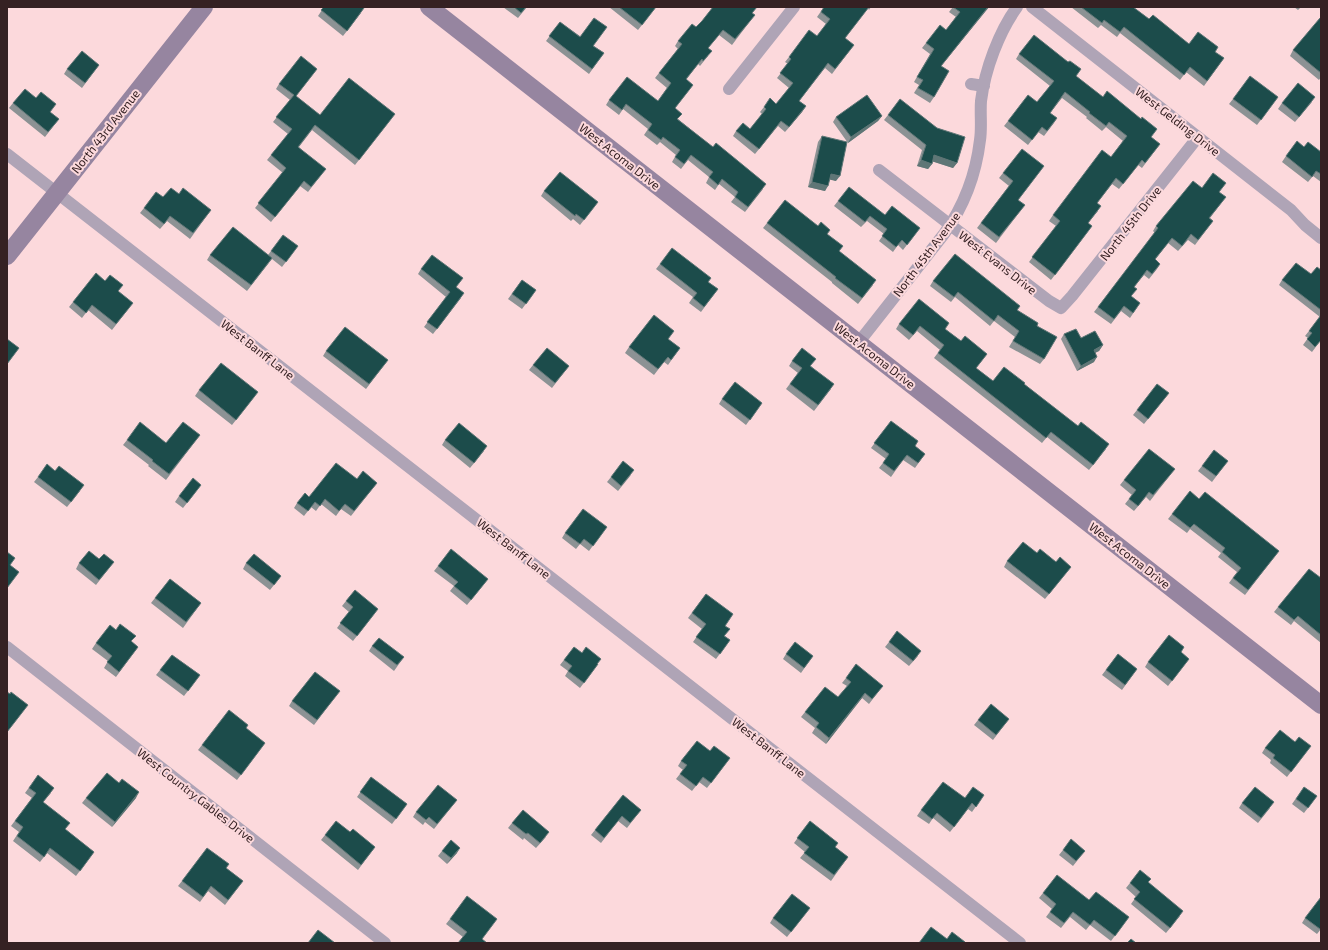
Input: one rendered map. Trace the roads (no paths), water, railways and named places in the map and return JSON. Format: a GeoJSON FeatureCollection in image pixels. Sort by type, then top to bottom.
{"type":"FeatureCollection","features":[{"type":"Feature","properties":{"kind":"street","name":"North 43rd Avenue"},"geometry":{"type":"LineString","coordinates":[[7,256],[204,7]]}},
{"type":"Feature","properties":{"kind":"street","name":"West Acoma Drive"},"geometry":{"type":"LineString","coordinates":[[429,7],[1321,705]]}},
{"type":"Feature","properties":{"kind":"street"},"geometry":{"type":"LineString","coordinates":[[729,89],[794,7]]}},
{"type":"Feature","properties":{"kind":"street","name":"North 45th Avenue"},"geometry":{"type":"LineString","coordinates":[[859,342],[950,225],[964,200],[976,164],[980,140],[981,101],[990,60],[1017,7]]}},
{"type":"Feature","properties":{"kind":"street","name":"West Gelding Drive"},"geometry":{"type":"LineString","coordinates":[[1032,7],[1292,210],[1305,225],[1321,238]]}},
{"type":"Feature","properties":{"kind":"street"},"geometry":{"type":"LineString","coordinates":[[971,84],[984,86]]}},
{"type":"Feature","properties":{"kind":"street","name":"North 45th Drive"},"geometry":{"type":"LineString","coordinates":[[1061,308],[1077,290],[1198,137]]}},
{"type":"Feature","properties":{"kind":"street","name":"West Banff Lane"},"geometry":{"type":"LineString","coordinates":[[7,154],[1020,943]]}},
{"type":"Feature","properties":{"kind":"street","name":"West Evans Drive"},"geometry":{"type":"LineString","coordinates":[[879,170],[1049,301],[1061,308]]}},
{"type":"Feature","properties":{"kind":"street","name":"West Country Gables Drive"},"geometry":{"type":"LineString","coordinates":[[7,647],[385,943]]}}]}
